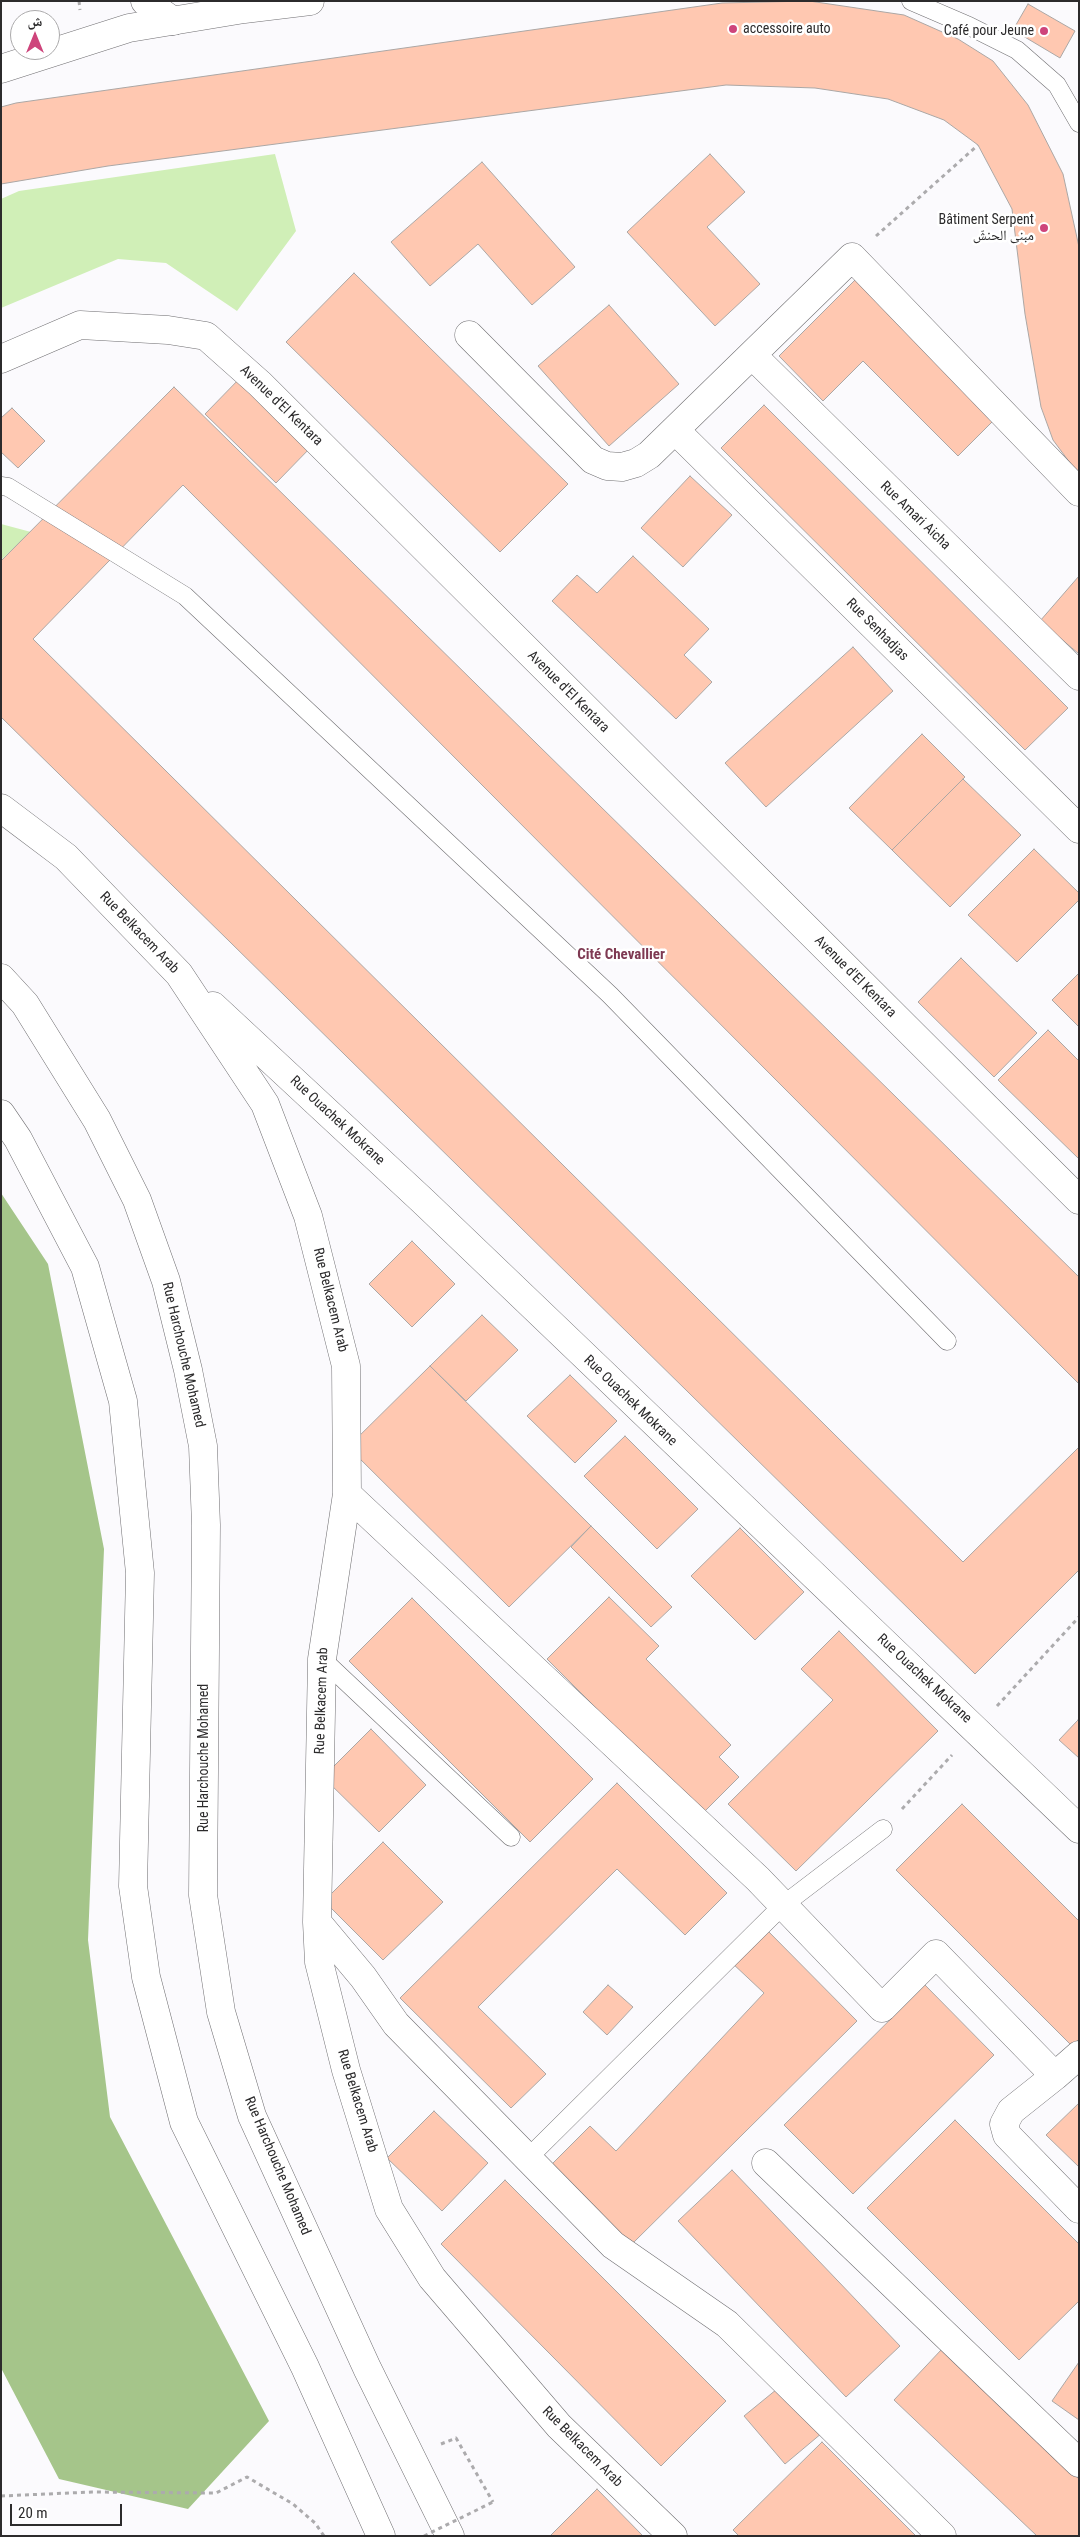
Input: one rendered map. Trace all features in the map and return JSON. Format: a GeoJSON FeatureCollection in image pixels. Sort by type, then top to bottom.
{"type":"FeatureCollection","features":[{"type":"Feature","properties":{"kind":"street"},"geometry":{"type":"LineString","coordinates":[[145,1],[173,21]]}},
{"type":"Feature","properties":{"kind":"street"},"geometry":{"type":"LineString","coordinates":[[1,70],[129,28],[310,1]]}},
{"type":"Feature","properties":{"kind":"street"},"geometry":{"type":"LineString","coordinates":[[469,336],[593,460],[607,466],[622,467],[636,464],[649,455],[852,257],[1079,492]]}},
{"type":"Feature","properties":{"kind":"street","name":"Avenue d'El Kentara"},"geometry":{"type":"LineString","coordinates":[[1,359],[80,325],[168,330],[206,336],[260,384],[1079,1200]]}},
{"type":"Feature","properties":{"kind":"street","name":"Rue Amari Aicha"},"geometry":{"type":"LineString","coordinates":[[752,355],[1079,676]]}},
{"type":"Feature","properties":{"kind":"street","name":"Rue Senhadjas"},"geometry":{"type":"LineString","coordinates":[[675,430],[1079,829]]}},
{"type":"Feature","properties":{"kind":"street","name":"Rue Belkacem Arab"},"geometry":{"type":"LineString","coordinates":[[1,808],[66,857],[179,974],[265,1104],[308,1216],[346,1366],[347,1494],[322,1659],[319,1962],[346,2070],[389,2209],[432,2278],[559,2426],[673,2536]]}},
{"type":"Feature","properties":{"kind":"street","name":"Rue Ouachek Mokrane"},"geometry":{"type":"LineString","coordinates":[[179,974],[424,1202],[1079,1829]]}},
{"type":"Feature","properties":{"kind":"street","name":"Rue Harchouche Mohamed"},"geometry":{"type":"LineString","coordinates":[[1,978],[25,1004],[97,1120],[137,1200],[166,1281],[188,1370],[204,1446],[206,1525],[204,1895],[220,2012],[252,2116],[367,2368],[450,2536]]}},
{"type":"Feature","properties":{"kind":"street"},"geometry":{"type":"LineString","coordinates":[[1,1114],[18,1139],[85,1267],[123,1401],[140,1572],[133,1886],[146,1976],[184,2122],[305,2367],[381,2536]]}},
{"type":"Feature","properties":{"kind":"street"},"geometry":{"type":"LineString","coordinates":[[347,1494],[758,1879],[882,2008],[936,1954],[1055,2076]]}},
{"type":"Feature","properties":{"kind":"street"},"geometry":{"type":"LineString","coordinates":[[318,1922],[363,1977],[396,2024],[613,2245],[727,2324],[942,2536]]}},
{"type":"Feature","properties":{"kind":"street"},"geometry":{"type":"LineString","coordinates":[[1079,2055],[1011,2111],[1004,2124],[1007,2134],[1079,2209]]}},
{"type":"Feature","properties":{"kind":"street"},"geometry":{"type":"LineString","coordinates":[[766,2163],[1079,2463]]}},
{"type":"Feature","properties":{"kind":"lane"},"geometry":{"type":"LineString","coordinates":[[911,1],[969,26],[1017,50],[1057,85],[1079,123]]}},
{"type":"Feature","properties":{"kind":"lane"},"geometry":{"type":"LineString","coordinates":[[1,486],[16,492],[185,596],[610,995],[947,1341]]}},
{"type":"Feature","properties":{"kind":"lane"},"geometry":{"type":"LineString","coordinates":[[322,1659],[511,1837]]}},
{"type":"Feature","properties":{"kind":"lane"},"geometry":{"type":"LineString","coordinates":[[528,2158],[782,1906],[882,1829]]}},
{"type":"Feature","properties":{"kind":"path"},"geometry":{"type":"LineString","coordinates":[[852,257],[978,145]]}},
{"type":"Feature","properties":{"kind":"path"},"geometry":{"type":"LineString","coordinates":[[424,2536],[493,2502],[456,2438]]}},
{"type":"Feature","properties":{"kind":"path"},"geometry":{"type":"LineString","coordinates":[[1,2496],[92,2492],[216,2493],[247,2477],[293,2504],[316,2523],[324,2536]]}},
{"type":"Feature","properties":{"kind":"green space"},"geometry":{"type":"Polygon","coordinates":[[[275,154],[296,231],[237,311],[166,263],[118,259],[1,308],[1,199],[19,191],[275,154]]]}},
{"type":"Feature","properties":{"kind":"green space"},"geometry":{"type":"Polygon","coordinates":[[[1,524],[31,532],[1,560],[1,524]]]}},
{"type":"Feature","properties":{"kind":"green space"},"geometry":{"type":"Polygon","coordinates":[[[1,1193],[48,1264],[104,1549],[88,1940],[110,2117],[269,2421],[188,2509],[59,2479],[1,2368],[1,1193]]]}},
{"type":"Feature","properties":{"kind":"building","name":"Bâtiment Serpent مبنى الحنشّ"},"geometry":{"type":"Polygon","coordinates":[[[809,1],[904,15],[958,39],[993,61],[1028,105],[1063,174],[1079,247],[1079,475],[1053,440],[1041,407],[1025,314],[1012,209],[978,145],[944,120],[888,99],[815,88],[726,85],[108,166],[1,184],[1,107],[16,103],[722,3],[809,1]]]}},
{"type":"Feature","properties":{"kind":"building","name":"Café pour Jeune"},"geometry":{"type":"Polygon","coordinates":[[[1028,4],[1075,31],[1060,58],[1013,30],[1028,4]]]}},
{"type":"Feature","properties":{"kind":"building"},"geometry":{"type":"Polygon","coordinates":[[[710,154],[745,192],[707,227],[760,284],[715,326],[627,232],[710,154]]]}},
{"type":"Feature","properties":{"kind":"building"},"geometry":{"type":"Polygon","coordinates":[[[482,162],[575,267],[532,305],[478,244],[430,286],[391,242],[482,162]]]}},
{"type":"Feature","properties":{"kind":"building"},"geometry":{"type":"Polygon","coordinates":[[[354,273],[568,484],[500,552],[286,342],[354,273]]]}},
{"type":"Feature","properties":{"kind":"building"},"geometry":{"type":"Polygon","coordinates":[[[859,276],[999,415],[958,456],[863,361],[823,401],[779,356],[859,276]]]}},
{"type":"Feature","properties":{"kind":"building"},"geometry":{"type":"Polygon","coordinates":[[[609,305],[679,384],[609,446],[538,366],[609,305]]]}},
{"type":"Feature","properties":{"kind":"building"},"geometry":{"type":"Polygon","coordinates":[[[243,375],[313,445],[276,483],[205,414],[243,375]]]}},
{"type":"Feature","properties":{"kind":"building"},"geometry":{"type":"Polygon","coordinates":[[[174,387],[1079,1277],[1079,1384],[183,485],[33,639],[963,1562],[1079,1447],[1079,1570],[975,1674],[1,717],[1,561],[174,387]]]}},
{"type":"Feature","properties":{"kind":"building"},"geometry":{"type":"Polygon","coordinates":[[[764,405],[1068,708],[1025,750],[721,448],[764,405]]]}},
{"type":"Feature","properties":{"kind":"building"},"geometry":{"type":"Polygon","coordinates":[[[12,408],[45,441],[18,468],[1,452],[1,418],[12,408]]]}},
{"type":"Feature","properties":{"kind":"building"},"geometry":{"type":"Polygon","coordinates":[[[690,476],[732,515],[683,567],[641,528],[690,476]]]}},
{"type":"Feature","properties":{"kind":"building"},"geometry":{"type":"Polygon","coordinates":[[[633,556],[709,629],[684,655],[712,682],[676,719],[552,601],[577,575],[597,593],[633,556]]]}},
{"type":"Feature","properties":{"kind":"building"},"geometry":{"type":"Polygon","coordinates":[[[1079,576],[1079,654],[1040,621],[1079,576]]]}},
{"type":"Feature","properties":{"kind":"building"},"geometry":{"type":"Polygon","coordinates":[[[853,647],[893,691],[766,807],[725,763],[853,647]]]}},
{"type":"Feature","properties":{"kind":"building"},"geometry":{"type":"Polygon","coordinates":[[[922,734],[965,777],[892,850],[849,808],[922,734]]]}},
{"type":"Feature","properties":{"kind":"building"},"geometry":{"type":"Polygon","coordinates":[[[963,779],[1021,835],[950,907],[892,850],[963,779]]]}},
{"type":"Feature","properties":{"kind":"building"},"geometry":{"type":"Polygon","coordinates":[[[1034,849],[1079,893],[1079,900],[1017,962],[968,915],[1034,849]]]}},
{"type":"Feature","properties":{"kind":"building"},"geometry":{"type":"Polygon","coordinates":[[[961,958],[1037,1033],[994,1077],[918,1002],[961,958]]]}},
{"type":"Feature","properties":{"kind":"building"},"geometry":{"type":"Polygon","coordinates":[[[1079,973],[1079,1027],[1052,1000],[1079,973]]]}},
{"type":"Feature","properties":{"kind":"building"},"geometry":{"type":"Polygon","coordinates":[[[1048,1030],[1079,1061],[1079,1159],[998,1080],[1048,1030]]]}},
{"type":"Feature","properties":{"kind":"building"},"geometry":{"type":"Polygon","coordinates":[[[412,1241],[455,1284],[412,1327],[369,1284],[412,1241]]]}},
{"type":"Feature","properties":{"kind":"building"},"geometry":{"type":"Polygon","coordinates":[[[482,1315],[518,1350],[466,1401],[430,1366],[482,1315]]]}},
{"type":"Feature","properties":{"kind":"building"},"geometry":{"type":"Polygon","coordinates":[[[430,1366],[591,1526],[509,1607],[348,1447],[430,1366]]]}},
{"type":"Feature","properties":{"kind":"building"},"geometry":{"type":"Polygon","coordinates":[[[570,1375],[617,1421],[575,1463],[527,1416],[570,1375]]]}},
{"type":"Feature","properties":{"kind":"building"},"geometry":{"type":"Polygon","coordinates":[[[625,1436],[698,1509],[657,1549],[584,1476],[625,1436]]]}},
{"type":"Feature","properties":{"kind":"building"},"geometry":{"type":"Polygon","coordinates":[[[591,1526],[672,1607],[651,1627],[571,1547],[591,1526]]]}},
{"type":"Feature","properties":{"kind":"building"},"geometry":{"type":"Polygon","coordinates":[[[740,1528],[804,1592],[755,1640],[691,1576],[740,1528]]]}},
{"type":"Feature","properties":{"kind":"building"},"geometry":{"type":"Polygon","coordinates":[[[609,1597],[659,1646],[646,1659],[731,1745],[719,1757],[739,1777],[702,1814],[547,1659],[609,1597]]]}},
{"type":"Feature","properties":{"kind":"building"},"geometry":{"type":"Polygon","coordinates":[[[412,1598],[593,1779],[530,1842],[349,1661],[412,1598]]]}},
{"type":"Feature","properties":{"kind":"building"},"geometry":{"type":"Polygon","coordinates":[[[839,1631],[938,1731],[796,1871],[728,1804],[833,1700],[801,1669],[839,1631]]]}},
{"type":"Feature","properties":{"kind":"building"},"geometry":{"type":"Polygon","coordinates":[[[1079,1721],[1079,1758],[1059,1740],[1079,1721]]]}},
{"type":"Feature","properties":{"kind":"building"},"geometry":{"type":"Polygon","coordinates":[[[371,1729],[426,1785],[379,1832],[323,1777],[371,1729]]]}},
{"type":"Feature","properties":{"kind":"building"},"geometry":{"type":"Polygon","coordinates":[[[617,1783],[727,1893],[685,1935],[617,1869],[478,2007],[546,2074],[511,2108],[400,1998],[617,1783]]]}},
{"type":"Feature","properties":{"kind":"building"},"geometry":{"type":"Polygon","coordinates":[[[962,1804],[1079,1921],[1079,2039],[1072,2046],[896,1870],[962,1804]]]}},
{"type":"Feature","properties":{"kind":"building"},"geometry":{"type":"Polygon","coordinates":[[[383,1842],[443,1902],[383,1960],[324,1901],[383,1842]]]}},
{"type":"Feature","properties":{"kind":"building"},"geometry":{"type":"Polygon","coordinates":[[[765,1928],[857,2021],[630,2246],[550,2166],[590,2126],[616,2151],[764,1993],[731,1962],[765,1928]]]}},
{"type":"Feature","properties":{"kind":"building"},"geometry":{"type":"Polygon","coordinates":[[[608,1985],[633,2007],[607,2035],[583,2012],[608,1985]]]}},
{"type":"Feature","properties":{"kind":"building"},"geometry":{"type":"Polygon","coordinates":[[[925,1985],[994,2055],[853,2194],[784,2125],[925,1985]]]}},
{"type":"Feature","properties":{"kind":"building"},"geometry":{"type":"Polygon","coordinates":[[[1079,2103],[1079,2167],[1046,2135],[1079,2103]]]}},
{"type":"Feature","properties":{"kind":"building"},"geometry":{"type":"Polygon","coordinates":[[[434,2111],[488,2163],[442,2211],[387,2158],[434,2111]]]}},
{"type":"Feature","properties":{"kind":"building"},"geometry":{"type":"Polygon","coordinates":[[[955,2120],[1079,2244],[1079,2301],[1019,2360],[867,2208],[955,2120]]]}},
{"type":"Feature","properties":{"kind":"building"},"geometry":{"type":"Polygon","coordinates":[[[732,2170],[900,2346],[846,2397],[678,2221],[732,2170]]]}},
{"type":"Feature","properties":{"kind":"building"},"geometry":{"type":"Polygon","coordinates":[[[505,2180],[726,2401],[661,2466],[441,2244],[505,2180]]]}},
{"type":"Feature","properties":{"kind":"building"},"geometry":{"type":"Polygon","coordinates":[[[942,2349],[1079,2479],[1079,2536],[1037,2536],[894,2400],[942,2349]]]}},
{"type":"Feature","properties":{"kind":"building"},"geometry":{"type":"Polygon","coordinates":[[[1079,2362],[1079,2420],[1052,2401],[1079,2362]]]}},
{"type":"Feature","properties":{"kind":"building"},"geometry":{"type":"Polygon","coordinates":[[[782,2385],[822,2433],[785,2464],[744,2416],[782,2385]]]}},
{"type":"Feature","properties":{"kind":"building"},"geometry":{"type":"Polygon","coordinates":[[[822,2442],[916,2536],[739,2536],[733,2530],[822,2442]]]}},
{"type":"Feature","properties":{"kind":"building"},"geometry":{"type":"Polygon","coordinates":[[[597,2489],[643,2536],[550,2536],[597,2489]]]}},
{"type":"Feature","properties":{"kind":"place","name":"accessoire auto"},"geometry":{"type":"Point","coordinates":[733,29]}},
{"type":"Feature","properties":{"kind":"place","name":"Café pour Jeune"},"geometry":{"type":"Point","coordinates":[1044,31]}},
{"type":"Feature","properties":{"kind":"place","name":"Bâtiment Serpent مبنى الحنشّ"},"geometry":{"type":"Point","coordinates":[1044,228]}},
{"type":"Feature","properties":{"kind":"district","name":"Cité Chevallier"},"geometry":{"type":"Point","coordinates":[621,955]}}]}
